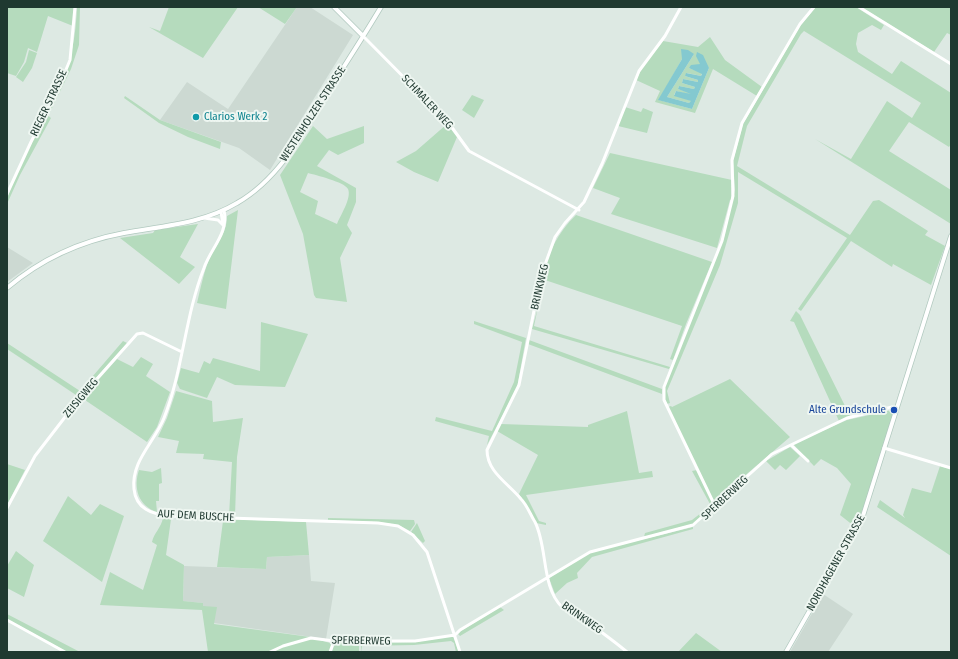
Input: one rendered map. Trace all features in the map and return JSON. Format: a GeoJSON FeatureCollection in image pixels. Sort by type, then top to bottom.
{"type":"FeatureCollection","features":[{"type":"Feature","properties":{"kind":"main road"},"geometry":{"type":"LineString","coordinates":[[334,7],[363,36]]}},
{"type":"Feature","properties":{"kind":"main road","name":"WESTENHOLZER STRASSE"},"geometry":{"type":"LineString","coordinates":[[7,288],[33,268],[59,254],[96,239],[180,224],[202,218],[222,211],[250,195],[278,168],[300,137],[381,7]]}},
{"type":"Feature","properties":{"kind":"main road","name":"NORDHAGENER STRASSE"},"geometry":{"type":"LineString","coordinates":[[786,652],[862,519],[951,236]]}},
{"type":"Feature","properties":{"kind":"street","name":"RIEGER STRASSE"},"geometry":{"type":"LineString","coordinates":[[7,194],[58,89],[70,60],[75,7]]}},
{"type":"Feature","properties":{"kind":"street","name":"BRINKWEG"},"geometry":{"type":"LineString","coordinates":[[627,652],[607,636],[562,607],[551,590],[547,577],[542,540],[535,524],[522,500],[492,469],[487,457],[487,450],[520,385],[527,340],[544,266],[555,237],[565,223],[579,210],[585,201],[602,164],[639,70],[661,41],[681,7]]}},
{"type":"Feature","properties":{"kind":"street"},"geometry":{"type":"LineString","coordinates":[[715,506],[664,400],[664,387],[723,236],[733,196],[732,160],[742,123],[800,24],[814,7]]}},
{"type":"Feature","properties":{"kind":"street"},"geometry":{"type":"LineString","coordinates":[[859,7],[951,64]]}},
{"type":"Feature","properties":{"kind":"street","name":"SCHMALER WEG"},"geometry":{"type":"LineString","coordinates":[[363,36],[448,122],[469,151],[579,210]]}},
{"type":"Feature","properties":{"kind":"street"},"geometry":{"type":"LineString","coordinates":[[222,211],[224,226]]}},
{"type":"Feature","properties":{"kind":"street"},"geometry":{"type":"LineString","coordinates":[[202,218],[218,220],[224,226]]}},
{"type":"Feature","properties":{"kind":"street","name":"AUF DEM BUSCHE"},"geometry":{"type":"LineString","coordinates":[[224,226],[201,276],[165,417],[160,428],[141,457],[134,476],[135,495],[138,503],[148,512],[156,515],[378,523],[398,526],[413,535],[427,552],[460,652]]}},
{"type":"Feature","properties":{"kind":"street","name":"ZEISIGWEG"},"geometry":{"type":"LineString","coordinates":[[7,508],[35,456],[79,398],[137,334],[143,333],[182,352]]}},
{"type":"Feature","properties":{"kind":"street","name":"SPERBERWEG"},"geometry":{"type":"LineString","coordinates":[[547,577],[553,575],[590,552],[693,525],[768,458],[791,445],[847,418],[892,407],[897,408]]}},
{"type":"Feature","properties":{"kind":"street"},"geometry":{"type":"LineString","coordinates":[[791,445],[808,461]]}},
{"type":"Feature","properties":{"kind":"street"},"geometry":{"type":"LineString","coordinates":[[884,448],[951,468]]}},
{"type":"Feature","properties":{"kind":"street"},"geometry":{"type":"LineString","coordinates":[[455,635],[460,630],[547,577]]}},
{"type":"Feature","properties":{"kind":"street"},"geometry":{"type":"LineString","coordinates":[[7,620],[65,652]]}},
{"type":"Feature","properties":{"kind":"street"},"geometry":{"type":"LineString","coordinates":[[453,629],[460,630]]}},
{"type":"Feature","properties":{"kind":"street","name":"SPERBERWEG"},"geometry":{"type":"LineString","coordinates":[[270,652],[283,646],[311,638],[334,641],[415,641],[455,635]]}},
{"type":"Feature","properties":{"kind":"street"},"geometry":{"type":"LineString","coordinates":[[330,652],[334,641]]}},
{"type":"Feature","properties":{"kind":"shaded area"},"geometry":{"type":"Polygon","coordinates":[[[297,7],[310,7],[353,35],[270,170],[239,148],[160,120],[187,82],[228,109],[297,7]]]}},
{"type":"Feature","properties":{"kind":"shaded area"},"geometry":{"type":"Polygon","coordinates":[[[7,247],[33,263],[7,282],[7,247]]]}},
{"type":"Feature","properties":{"kind":"shaded area"},"geometry":{"type":"Polygon","coordinates":[[[309,555],[311,581],[335,583],[326,639],[214,623],[202,606],[203,603],[183,601],[184,566],[266,569],[267,557],[309,555]]]}},
{"type":"Feature","properties":{"kind":"shaded area"},"geometry":{"type":"Polygon","coordinates":[[[823,594],[853,614],[828,652],[790,652],[823,594]]]}},
{"type":"Feature","properties":{"kind":"green space"},"geometry":{"type":"Polygon","coordinates":[[[7,7],[74,7],[73,26],[48,16],[37,52],[28,48],[24,62],[16,76],[7,73],[7,7]]]}},
{"type":"Feature","properties":{"kind":"green space"},"geometry":{"type":"Polygon","coordinates":[[[77,7],[80,7],[79,45],[71,69],[50,112],[49,111],[66,73],[72,49],[77,7]]]}},
{"type":"Feature","properties":{"kind":"green space"},"geometry":{"type":"Polygon","coordinates":[[[169,7],[238,7],[203,58],[149,27],[160,31],[169,7]]]}},
{"type":"Feature","properties":{"kind":"green space"},"geometry":{"type":"Polygon","coordinates":[[[258,7],[297,7],[285,24],[258,7]]]}},
{"type":"Feature","properties":{"kind":"green space"},"geometry":{"type":"Polygon","coordinates":[[[816,7],[856,7],[884,25],[881,30],[872,25],[858,33],[856,44],[858,52],[892,74],[901,61],[951,93],[951,144],[949,147],[909,122],[889,151],[951,190],[951,224],[815,139],[851,159],[887,101],[912,118],[921,103],[804,31],[747,126],[737,166],[850,235],[873,201],[879,200],[928,231],[925,235],[945,246],[931,285],[893,264],[892,267],[851,241],[801,311],[798,309],[847,238],[738,172],[738,203],[720,265],[667,391],[670,403],[667,404],[663,395],[664,387],[724,237],[735,190],[733,161],[743,124],[800,26],[816,7]]]}},
{"type":"Feature","properties":{"kind":"green space"},"geometry":{"type":"Polygon","coordinates":[[[861,7],[951,7],[951,35],[947,33],[934,52],[861,7]]]}},
{"type":"Feature","properties":{"kind":"green space"},"geometry":{"type":"Polygon","coordinates":[[[710,37],[725,60],[762,87],[757,96],[713,69],[695,113],[655,102],[660,91],[636,80],[643,66],[663,41],[698,47],[710,37]],[[694,54],[682,59],[659,100],[692,109],[709,68],[701,64],[689,68],[702,73],[701,76],[687,73],[685,76],[698,80],[698,82],[683,79],[682,83],[695,87],[694,89],[679,86],[678,89],[691,93],[691,95],[676,91],[674,95],[692,101],[689,103],[667,97],[694,54]]]}},
{"type":"Feature","properties":{"kind":"green space"},"geometry":{"type":"Polygon","coordinates":[[[29,50],[37,53],[32,68],[23,82],[16,77],[26,62],[29,50]]]}},
{"type":"Feature","properties":{"kind":"green space"},"geometry":{"type":"Polygon","coordinates":[[[472,95],[484,100],[474,118],[462,110],[472,95]]]}},
{"type":"Feature","properties":{"kind":"green space"},"geometry":{"type":"Polygon","coordinates":[[[125,96],[160,120],[221,142],[220,149],[188,137],[159,123],[124,98],[125,96]]]}},
{"type":"Feature","properties":{"kind":"green space"},"geometry":{"type":"Polygon","coordinates":[[[625,107],[641,112],[643,108],[653,112],[647,133],[618,126],[625,107]]]}},
{"type":"Feature","properties":{"kind":"green space"},"geometry":{"type":"Polygon","coordinates":[[[47,115],[51,118],[20,175],[7,204],[8,196],[17,173],[47,115]]]}},
{"type":"Feature","properties":{"kind":"green space"},"geometry":{"type":"Polygon","coordinates":[[[447,124],[457,137],[438,182],[414,172],[396,162],[416,151],[447,124]]]}},
{"type":"Feature","properties":{"kind":"green space"},"geometry":{"type":"Polygon","coordinates":[[[313,126],[327,139],[364,126],[364,143],[338,155],[329,150],[317,166],[356,188],[356,202],[347,225],[352,233],[340,258],[347,302],[316,298],[314,295],[303,234],[280,175],[313,126]],[[308,173],[300,192],[318,201],[315,214],[337,224],[347,202],[349,193],[348,189],[346,186],[336,181],[308,173]]]}},
{"type":"Feature","properties":{"kind":"green space"},"geometry":{"type":"Polygon","coordinates":[[[610,153],[732,180],[731,200],[717,248],[611,214],[620,198],[593,188],[610,153]]]}},
{"type":"Feature","properties":{"kind":"green space"},"geometry":{"type":"Polygon","coordinates":[[[238,210],[226,309],[197,303],[206,267],[224,232],[227,216],[238,210]]]}},
{"type":"Feature","properties":{"kind":"green space"},"geometry":{"type":"Polygon","coordinates":[[[576,215],[712,262],[686,324],[673,360],[670,359],[682,326],[542,279],[554,244],[576,215]]]}},
{"type":"Feature","properties":{"kind":"green space"},"geometry":{"type":"Polygon","coordinates":[[[198,224],[180,257],[195,267],[179,284],[120,238],[153,233],[155,230],[198,224]]]}},
{"type":"Feature","properties":{"kind":"green space"},"geometry":{"type":"Polygon","coordinates":[[[538,307],[534,326],[670,367],[669,369],[532,329],[538,307]]]}},
{"type":"Feature","properties":{"kind":"green space"},"geometry":{"type":"Polygon","coordinates":[[[796,311],[800,315],[850,416],[839,421],[794,322],[790,321],[796,311]]]}},
{"type":"Feature","properties":{"kind":"green space"},"geometry":{"type":"Polygon","coordinates":[[[474,321],[526,338],[517,388],[487,445],[489,436],[435,421],[436,417],[492,431],[514,382],[522,342],[474,324],[474,321]]]}},
{"type":"Feature","properties":{"kind":"green space"},"geometry":{"type":"Polygon","coordinates":[[[261,322],[308,334],[285,387],[235,385],[217,377],[207,398],[180,389],[177,383],[181,368],[199,373],[204,361],[210,364],[213,358],[260,371],[261,322]]]}},
{"type":"Feature","properties":{"kind":"green space"},"geometry":{"type":"Polygon","coordinates":[[[529,340],[662,389],[662,394],[528,344],[529,340]]]}},
{"type":"Feature","properties":{"kind":"green space"},"geometry":{"type":"Polygon","coordinates":[[[123,341],[127,343],[80,396],[76,395],[7,349],[7,343],[80,391],[123,341]]]}},
{"type":"Feature","properties":{"kind":"green space"},"geometry":{"type":"Polygon","coordinates":[[[141,357],[153,364],[146,376],[170,392],[157,427],[147,442],[82,398],[117,359],[133,367],[141,357]]]}},
{"type":"Feature","properties":{"kind":"green space"},"geometry":{"type":"Polygon","coordinates":[[[730,379],[790,437],[714,502],[668,407],[672,407],[730,379]]]}},
{"type":"Feature","properties":{"kind":"green space"},"geometry":{"type":"Polygon","coordinates":[[[176,391],[212,401],[213,422],[243,418],[237,457],[235,516],[229,516],[232,462],[203,459],[204,454],[176,453],[179,441],[158,437],[167,418],[176,391]]]}},
{"type":"Feature","properties":{"kind":"green space"},"geometry":{"type":"Polygon","coordinates":[[[892,410],[894,411],[865,506],[854,526],[840,515],[851,484],[837,468],[821,459],[814,466],[793,444],[847,420],[892,410]]]}},
{"type":"Feature","properties":{"kind":"green space"},"geometry":{"type":"Polygon","coordinates":[[[627,411],[639,473],[652,471],[653,477],[526,495],[539,521],[546,523],[546,525],[536,523],[519,494],[538,455],[497,431],[501,424],[588,427],[588,425],[627,411]]]}},
{"type":"Feature","properties":{"kind":"green space"},"geometry":{"type":"Polygon","coordinates":[[[790,447],[800,456],[786,470],[780,465],[775,470],[766,461],[790,447]]]}},
{"type":"Feature","properties":{"kind":"green space"},"geometry":{"type":"Polygon","coordinates":[[[7,464],[25,470],[7,505],[7,464]]]}},
{"type":"Feature","properties":{"kind":"green space"},"geometry":{"type":"Polygon","coordinates":[[[940,466],[951,469],[951,556],[877,507],[880,500],[905,518],[903,515],[912,488],[931,493],[940,466]]]}},
{"type":"Feature","properties":{"kind":"green space"},"geometry":{"type":"Polygon","coordinates":[[[161,468],[162,483],[159,484],[159,501],[156,501],[157,512],[141,501],[137,489],[137,476],[139,470],[152,472],[161,468]]]}},
{"type":"Feature","properties":{"kind":"green space"},"geometry":{"type":"Polygon","coordinates":[[[697,470],[713,503],[710,504],[692,471],[697,470]]]}},
{"type":"Feature","properties":{"kind":"green space"},"geometry":{"type":"Polygon","coordinates":[[[68,496],[91,515],[100,504],[124,516],[102,582],[43,541],[68,496]]]}},
{"type":"Feature","properties":{"kind":"green space"},"geometry":{"type":"Polygon","coordinates":[[[710,506],[712,508],[697,523],[644,537],[645,533],[692,520],[710,506]]]}},
{"type":"Feature","properties":{"kind":"green space"},"geometry":{"type":"Polygon","coordinates":[[[163,518],[171,519],[166,555],[184,565],[183,601],[203,603],[203,606],[217,607],[214,624],[310,637],[330,643],[332,645],[329,652],[208,652],[202,610],[100,605],[110,572],[143,590],[157,545],[152,542],[163,518]]]}},
{"type":"Feature","properties":{"kind":"green space"},"geometry":{"type":"Polygon","coordinates":[[[328,518],[414,520],[415,524],[410,531],[398,525],[378,522],[328,520],[328,518]]]}},
{"type":"Feature","properties":{"kind":"green space"},"geometry":{"type":"Polygon","coordinates":[[[226,519],[306,522],[309,555],[267,557],[266,569],[217,567],[223,521],[226,519]]]}},
{"type":"Feature","properties":{"kind":"green space"},"geometry":{"type":"Polygon","coordinates":[[[417,523],[425,541],[423,543],[411,532],[417,523]]]}},
{"type":"Feature","properties":{"kind":"green space"},"geometry":{"type":"Polygon","coordinates":[[[693,527],[693,529],[592,557],[577,573],[578,578],[567,583],[555,594],[549,578],[591,552],[693,527]]]}},
{"type":"Feature","properties":{"kind":"green space"},"geometry":{"type":"Polygon","coordinates":[[[16,551],[34,565],[24,597],[7,588],[7,566],[16,551]]]}},
{"type":"Feature","properties":{"kind":"green space"},"geometry":{"type":"Polygon","coordinates":[[[500,607],[504,610],[460,636],[458,634],[461,631],[500,607]]]}},
{"type":"Feature","properties":{"kind":"green space"},"geometry":{"type":"Polygon","coordinates":[[[7,614],[80,652],[67,652],[7,619],[7,614]]]}},
{"type":"Feature","properties":{"kind":"green space"},"geometry":{"type":"Polygon","coordinates":[[[696,633],[722,652],[678,652],[696,633]]]}},
{"type":"Feature","properties":{"kind":"green space"},"geometry":{"type":"Polygon","coordinates":[[[453,636],[459,652],[456,652],[454,643],[451,641],[414,645],[362,646],[361,652],[361,643],[415,642],[453,636]]]}},
{"type":"Feature","properties":{"kind":"green space"},"geometry":{"type":"Polygon","coordinates":[[[335,642],[359,643],[359,652],[332,652],[335,642]]]}},
{"type":"Feature","properties":{"kind":"water"},"geometry":{"type":"Polygon","coordinates":[[[681,49],[688,50],[694,54],[667,97],[689,103],[691,101],[674,96],[676,91],[691,94],[678,89],[679,86],[694,89],[695,87],[682,83],[683,79],[698,82],[698,80],[685,76],[686,73],[701,76],[702,74],[689,68],[691,65],[700,64],[696,56],[697,52],[703,55],[709,68],[692,109],[658,100],[682,59],[681,49]]]}},
{"type":"Feature","properties":{"kind":"place","name":"Clarios Werk 2"},"geometry":{"type":"Point","coordinates":[196,117]}},
{"type":"Feature","properties":{"kind":"place","name":"Alte Grundschule"},"geometry":{"type":"Point","coordinates":[894,410]}}]}
